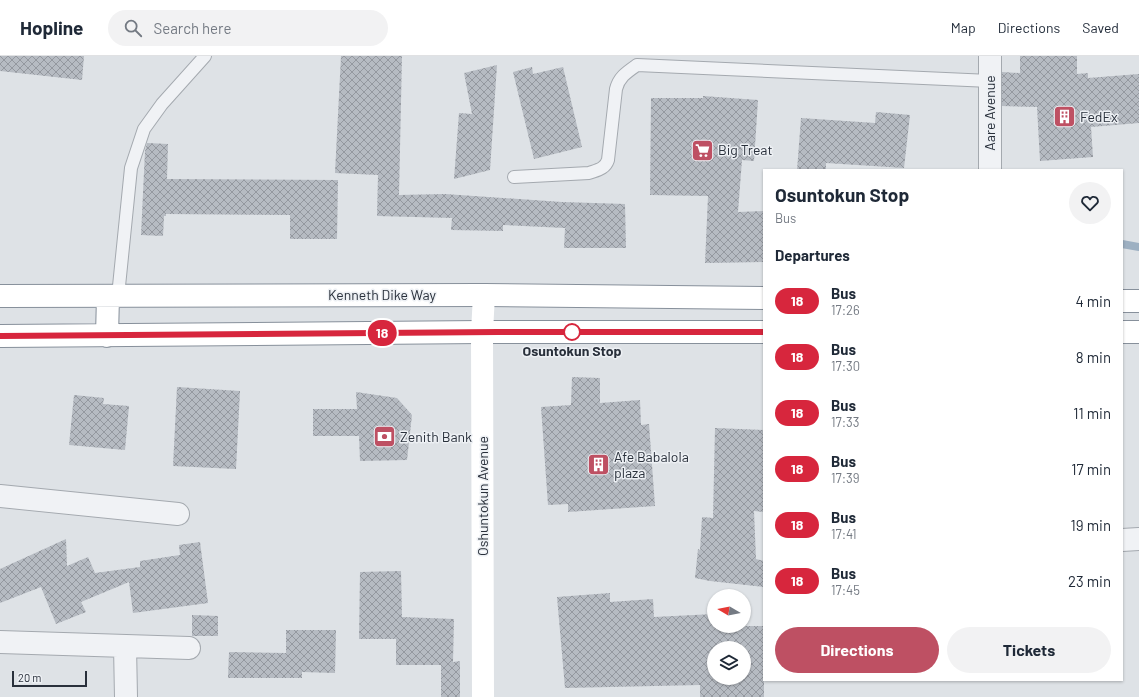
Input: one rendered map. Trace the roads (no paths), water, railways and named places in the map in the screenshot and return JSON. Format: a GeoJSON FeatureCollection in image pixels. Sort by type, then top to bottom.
{"type":"FeatureCollection","features":[{"type":"Feature","properties":{"kind":"main road","name":"Kenneth Dike Way"},"geometry":{"type":"LineString","coordinates":[[0,296],[484,295],[763,298]]}},
{"type":"Feature","properties":{"kind":"main road","name":"Oshuntokun Avenue"},"geometry":{"type":"LineString","coordinates":[[483,697],[482,332],[484,295]]}},
{"type":"Feature","properties":{"kind":"main road"},"geometry":{"type":"LineString","coordinates":[[107,336],[113,296]]}},
{"type":"Feature","properties":{"kind":"main road"},"geometry":{"type":"LineString","coordinates":[[1123,301],[1139,302]]}},
{"type":"Feature","properties":{"kind":"main road"},"geometry":{"type":"LineString","coordinates":[[0,336],[482,332],[763,332]]}},
{"type":"Feature","properties":{"kind":"main road"},"geometry":{"type":"LineString","coordinates":[[1123,332],[1139,332]]}},
{"type":"Feature","properties":{"kind":"street","name":"Aare Avenue"},"geometry":{"type":"LineString","coordinates":[[990,56],[990,169]]}},
{"type":"Feature","properties":{"kind":"street"},"geometry":{"type":"LineString","coordinates":[[0,496],[178,514]]}},
{"type":"Feature","properties":{"kind":"street"},"geometry":{"type":"LineString","coordinates":[[1123,540],[1139,539]]}},
{"type":"Feature","properties":{"kind":"street"},"geometry":{"type":"LineString","coordinates":[[0,642],[189,648]]}},
{"type":"Feature","properties":{"kind":"street"},"geometry":{"type":"LineString","coordinates":[[125,646],[126,697]]}},
{"type":"Feature","properties":{"kind":"lane"},"geometry":{"type":"LineString","coordinates":[[113,296],[131,168],[144,129],[162,104],[205,56]]}},
{"type":"Feature","properties":{"kind":"lane"},"geometry":{"type":"LineString","coordinates":[[514,177],[589,173],[606,166],[618,81],[626,72],[637,65],[990,81]]}},
{"type":"Feature","properties":{"kind":"waterway"},"geometry":{"type":"LineString","coordinates":[[1123,244],[1139,247]]}},
{"type":"Feature","properties":{"kind":"place","name":"FedEx"},"geometry":{"type":"Point","coordinates":[1064,117]}},
{"type":"Feature","properties":{"kind":"place","name":"Big Treat"},"geometry":{"type":"Point","coordinates":[702,150]}},
{"type":"Feature","properties":{"kind":"place","name":"Osuntokun Stop"},"geometry":{"type":"Point","coordinates":[572,332]}},
{"type":"Feature","properties":{"kind":"place","name":"Zenith Bank"},"geometry":{"type":"Point","coordinates":[384,437]}},
{"type":"Feature","properties":{"kind":"place","name":"Afe Babalola plaza"},"geometry":{"type":"Point","coordinates":[599,465]}}]}
